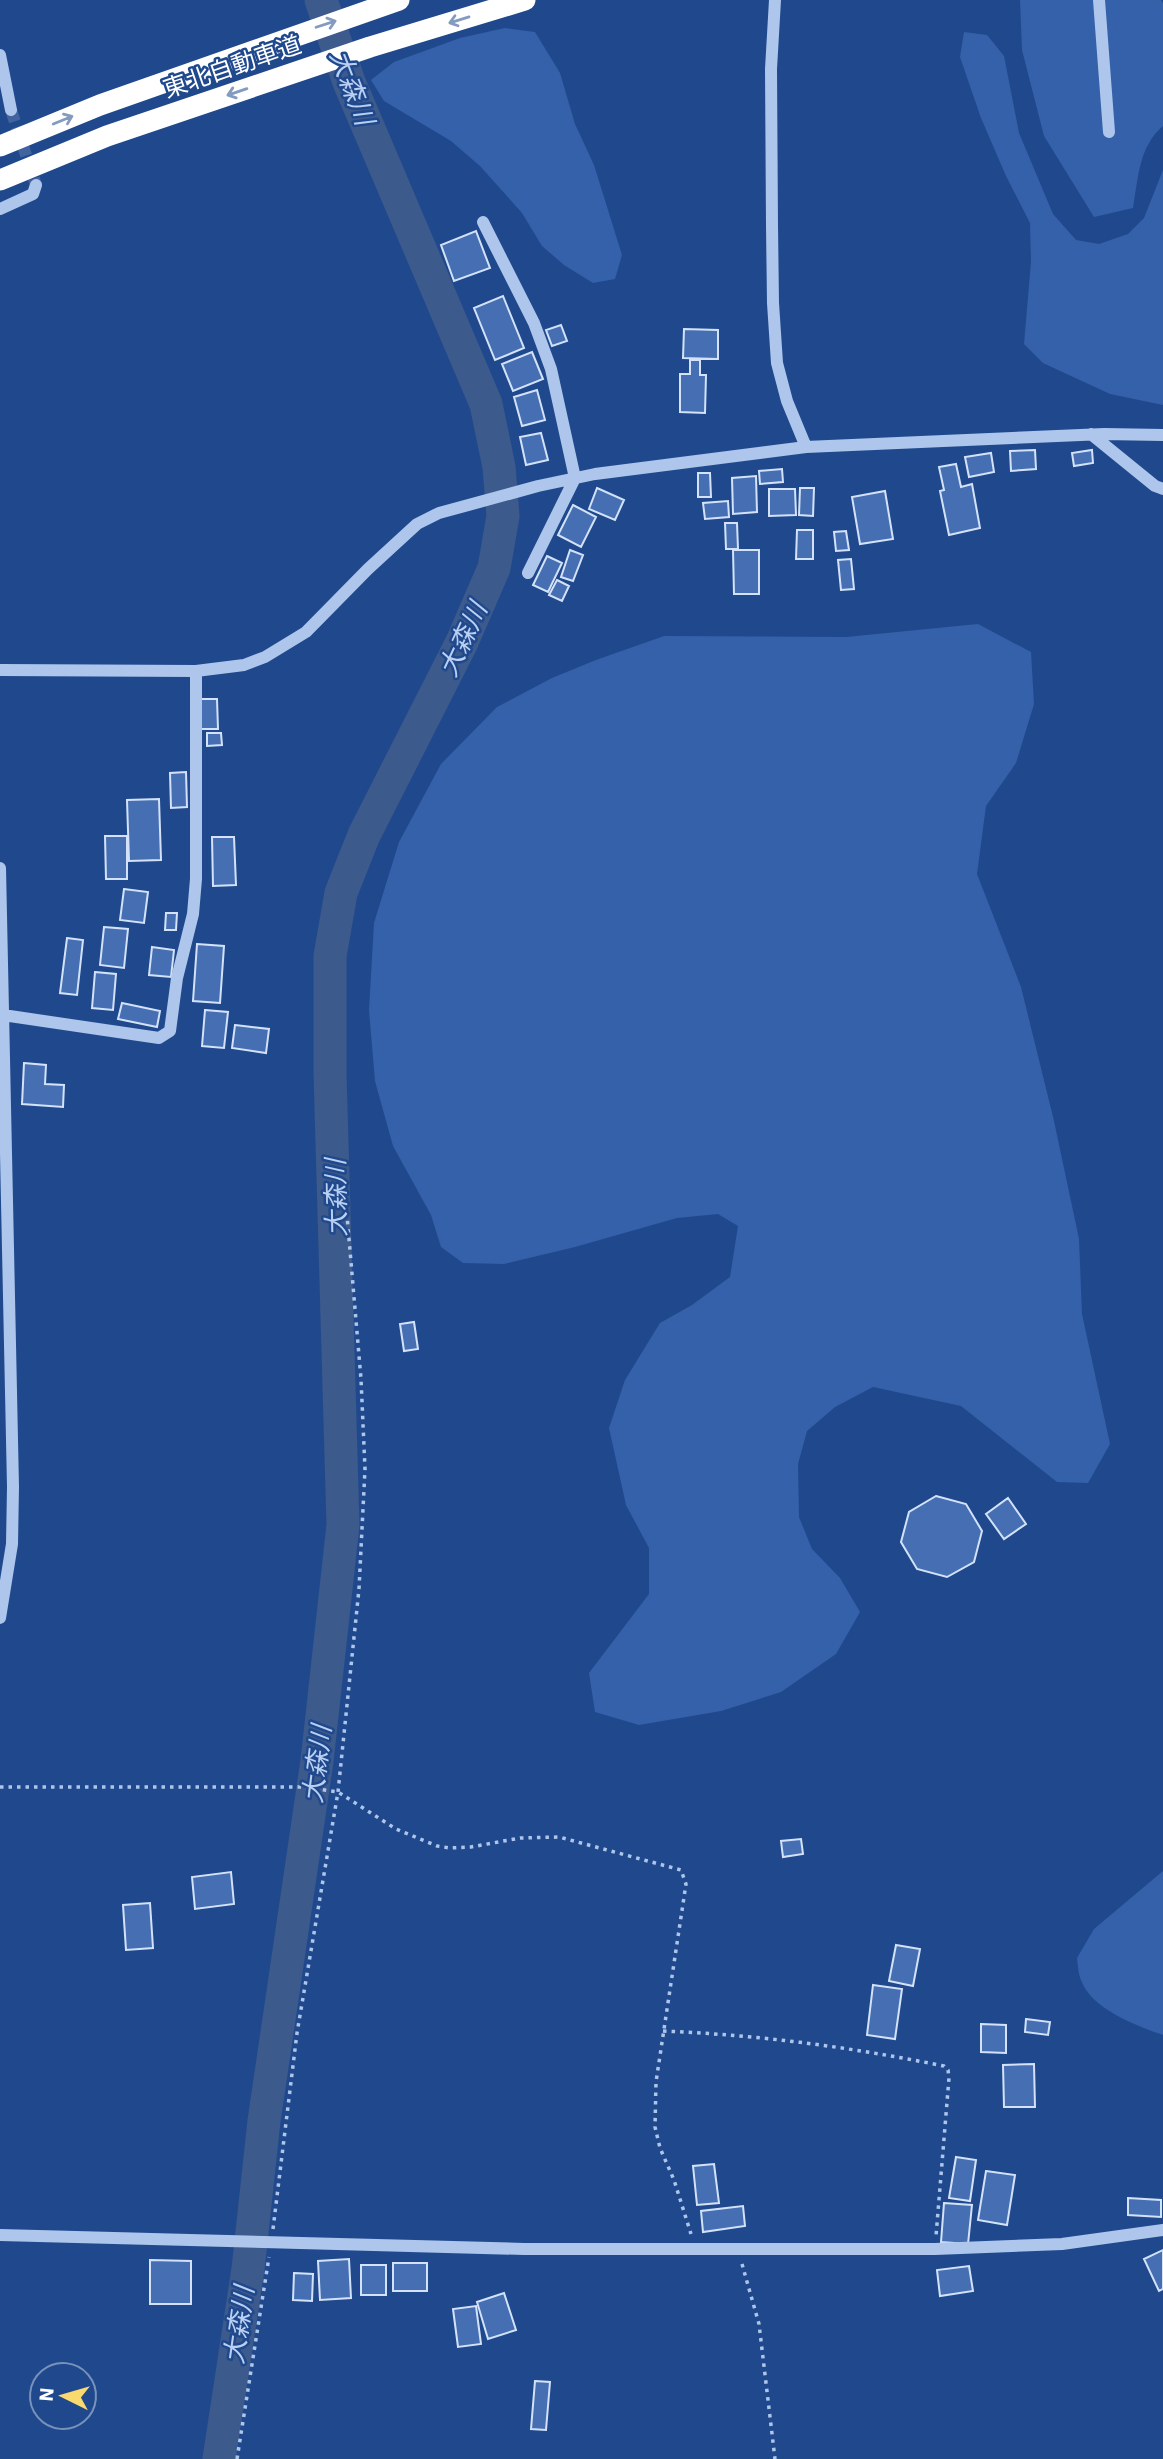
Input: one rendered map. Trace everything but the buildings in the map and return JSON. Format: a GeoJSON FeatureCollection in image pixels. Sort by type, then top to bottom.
{"type":"FeatureCollection","features":[{"type":"Feature","properties":{"kind":"highway","name":"東北自動車道"},"geometry":{"type":"LineString","coordinates":[[0,146],[100,105],[295,34],[399,0]]}},
{"type":"Feature","properties":{"kind":"highway","name":"東北自動車道"},"geometry":{"type":"LineString","coordinates":[[5,178],[107,136],[370,47],[525,0]]}},
{"type":"Feature","properties":{"kind":"street"},"geometry":{"type":"LineString","coordinates":[[775,0],[771,69],[771,187],[776,351],[787,401],[806,447]]}},
{"type":"Feature","properties":{"kind":"street"},"geometry":{"type":"LineString","coordinates":[[1099,0],[1109,132]]}},
{"type":"Feature","properties":{"kind":"street"},"geometry":{"type":"LineString","coordinates":[[0,55],[11,110]]}},
{"type":"Feature","properties":{"kind":"street"},"geometry":{"type":"LineString","coordinates":[[0,209],[33,194],[36,184]]}},
{"type":"Feature","properties":{"kind":"street"},"geometry":{"type":"LineString","coordinates":[[483,222],[534,323],[551,369],[575,478],[528,573]]}},
{"type":"Feature","properties":{"kind":"street"},"geometry":{"type":"LineString","coordinates":[[1091,434],[1155,486],[1163,489]]}},
{"type":"Feature","properties":{"kind":"street"},"geometry":{"type":"LineString","coordinates":[[0,670],[196,671],[244,664],[284,647],[306,632],[417,524],[439,513],[575,478],[806,447],[1091,434],[1163,435]]}},
{"type":"Feature","properties":{"kind":"street"},"geometry":{"type":"LineString","coordinates":[[3,1015],[159,1038],[170,1031],[177,978],[193,914],[195,891],[196,671]]}},
{"type":"Feature","properties":{"kind":"street"},"geometry":{"type":"LineString","coordinates":[[0,868],[13,1487],[12,1544],[0,1618]]}},
{"type":"Feature","properties":{"kind":"street"},"geometry":{"type":"LineString","coordinates":[[0,2235],[524,2249],[935,2249],[1062,2244],[1163,2230]]}},
{"type":"Feature","properties":{"kind":"path"},"geometry":{"type":"LineString","coordinates":[[237,2459],[271,2242],[297,2034],[338,1792],[359,1589],[365,1469],[360,1366],[345,1192]]}},
{"type":"Feature","properties":{"kind":"path"},"geometry":{"type":"LineString","coordinates":[[0,1787],[297,1787],[338,1792],[396,1829],[437,1846],[471,1847],[520,1838],[559,1837],[681,1870],[686,1884],[656,2081],[655,2127],[695,2249]]}},
{"type":"Feature","properties":{"kind":"path"},"geometry":{"type":"LineString","coordinates":[[663,2031],[736,2034],[791,2040],[854,2048],[944,2066],[948,2070],[949,2078],[935,2249]]}},
{"type":"Feature","properties":{"kind":"path"},"geometry":{"type":"LineString","coordinates":[[737,2249],[759,2324],[775,2459]]}},
{"type":"Feature","properties":{"kind":"shaded area"},"geometry":{"type":"Polygon","coordinates":[[[1020,0],[1161,0],[1163,3],[1163,126],[1144,153],[1133,208],[1094,217],[1044,136],[1022,50],[1020,0]]]}},
{"type":"Feature","properties":{"kind":"shaded area"},"geometry":{"type":"Polygon","coordinates":[[[505,28],[535,32],[560,73],[575,124],[594,165],[622,255],[615,279],[593,283],[564,265],[542,246],[522,213],[480,166],[451,141],[384,101],[371,80],[394,62],[460,38],[505,28]]]}},
{"type":"Feature","properties":{"kind":"shaded area"},"geometry":{"type":"Polygon","coordinates":[[[964,32],[987,35],[1004,56],[1019,133],[1053,214],[1076,240],[1099,244],[1128,234],[1144,218],[1163,170],[1163,405],[1110,394],[1043,363],[1024,344],[1031,262],[1030,223],[981,118],[960,57],[964,32]]]}},
{"type":"Feature","properties":{"kind":"shaded area"},"geometry":{"type":"Polygon","coordinates":[[[978,624],[1031,652],[1034,704],[1016,763],[986,806],[977,874],[1021,987],[1054,1121],[1079,1239],[1082,1314],[1110,1444],[1088,1483],[1057,1482],[961,1406],[873,1387],[835,1407],[807,1431],[798,1464],[799,1517],[812,1549],[840,1578],[860,1612],[836,1654],[781,1692],[721,1711],[639,1725],[595,1712],[589,1673],[649,1594],[649,1548],[626,1505],[609,1428],[625,1380],[660,1323],[692,1305],[730,1277],[738,1226],[718,1214],[677,1218],[504,1264],[463,1263],[441,1247],[431,1215],[393,1146],[375,1081],[369,1010],[374,923],[399,842],[441,764],[497,707],[552,678],[596,660],[664,636],[846,637],[978,624]]]}},
{"type":"Feature","properties":{"kind":"shaded area"},"geometry":{"type":"Polygon","coordinates":[[[1163,1871],[1163,2035],[1116,2015],[1094,2000],[1081,1980],[1077,1958],[1094,1929],[1163,1871]]]}},
{"type":"Feature","properties":{"kind":"waterway","name":"大森川"},"geometry":{"type":"LineString","coordinates":[[219,2459],[248,2269],[264,2121],[317,1761],[343,1525],[330,1073],[330,956],[341,893],[364,835],[462,642],[494,568],[503,516],[499,467],[486,404],[349,82],[321,0]]}},
{"type":"Feature","properties":{"kind":"tunnel"},"geometry":{"type":"LineString","coordinates":[[11,110],[36,185]]}}]}
